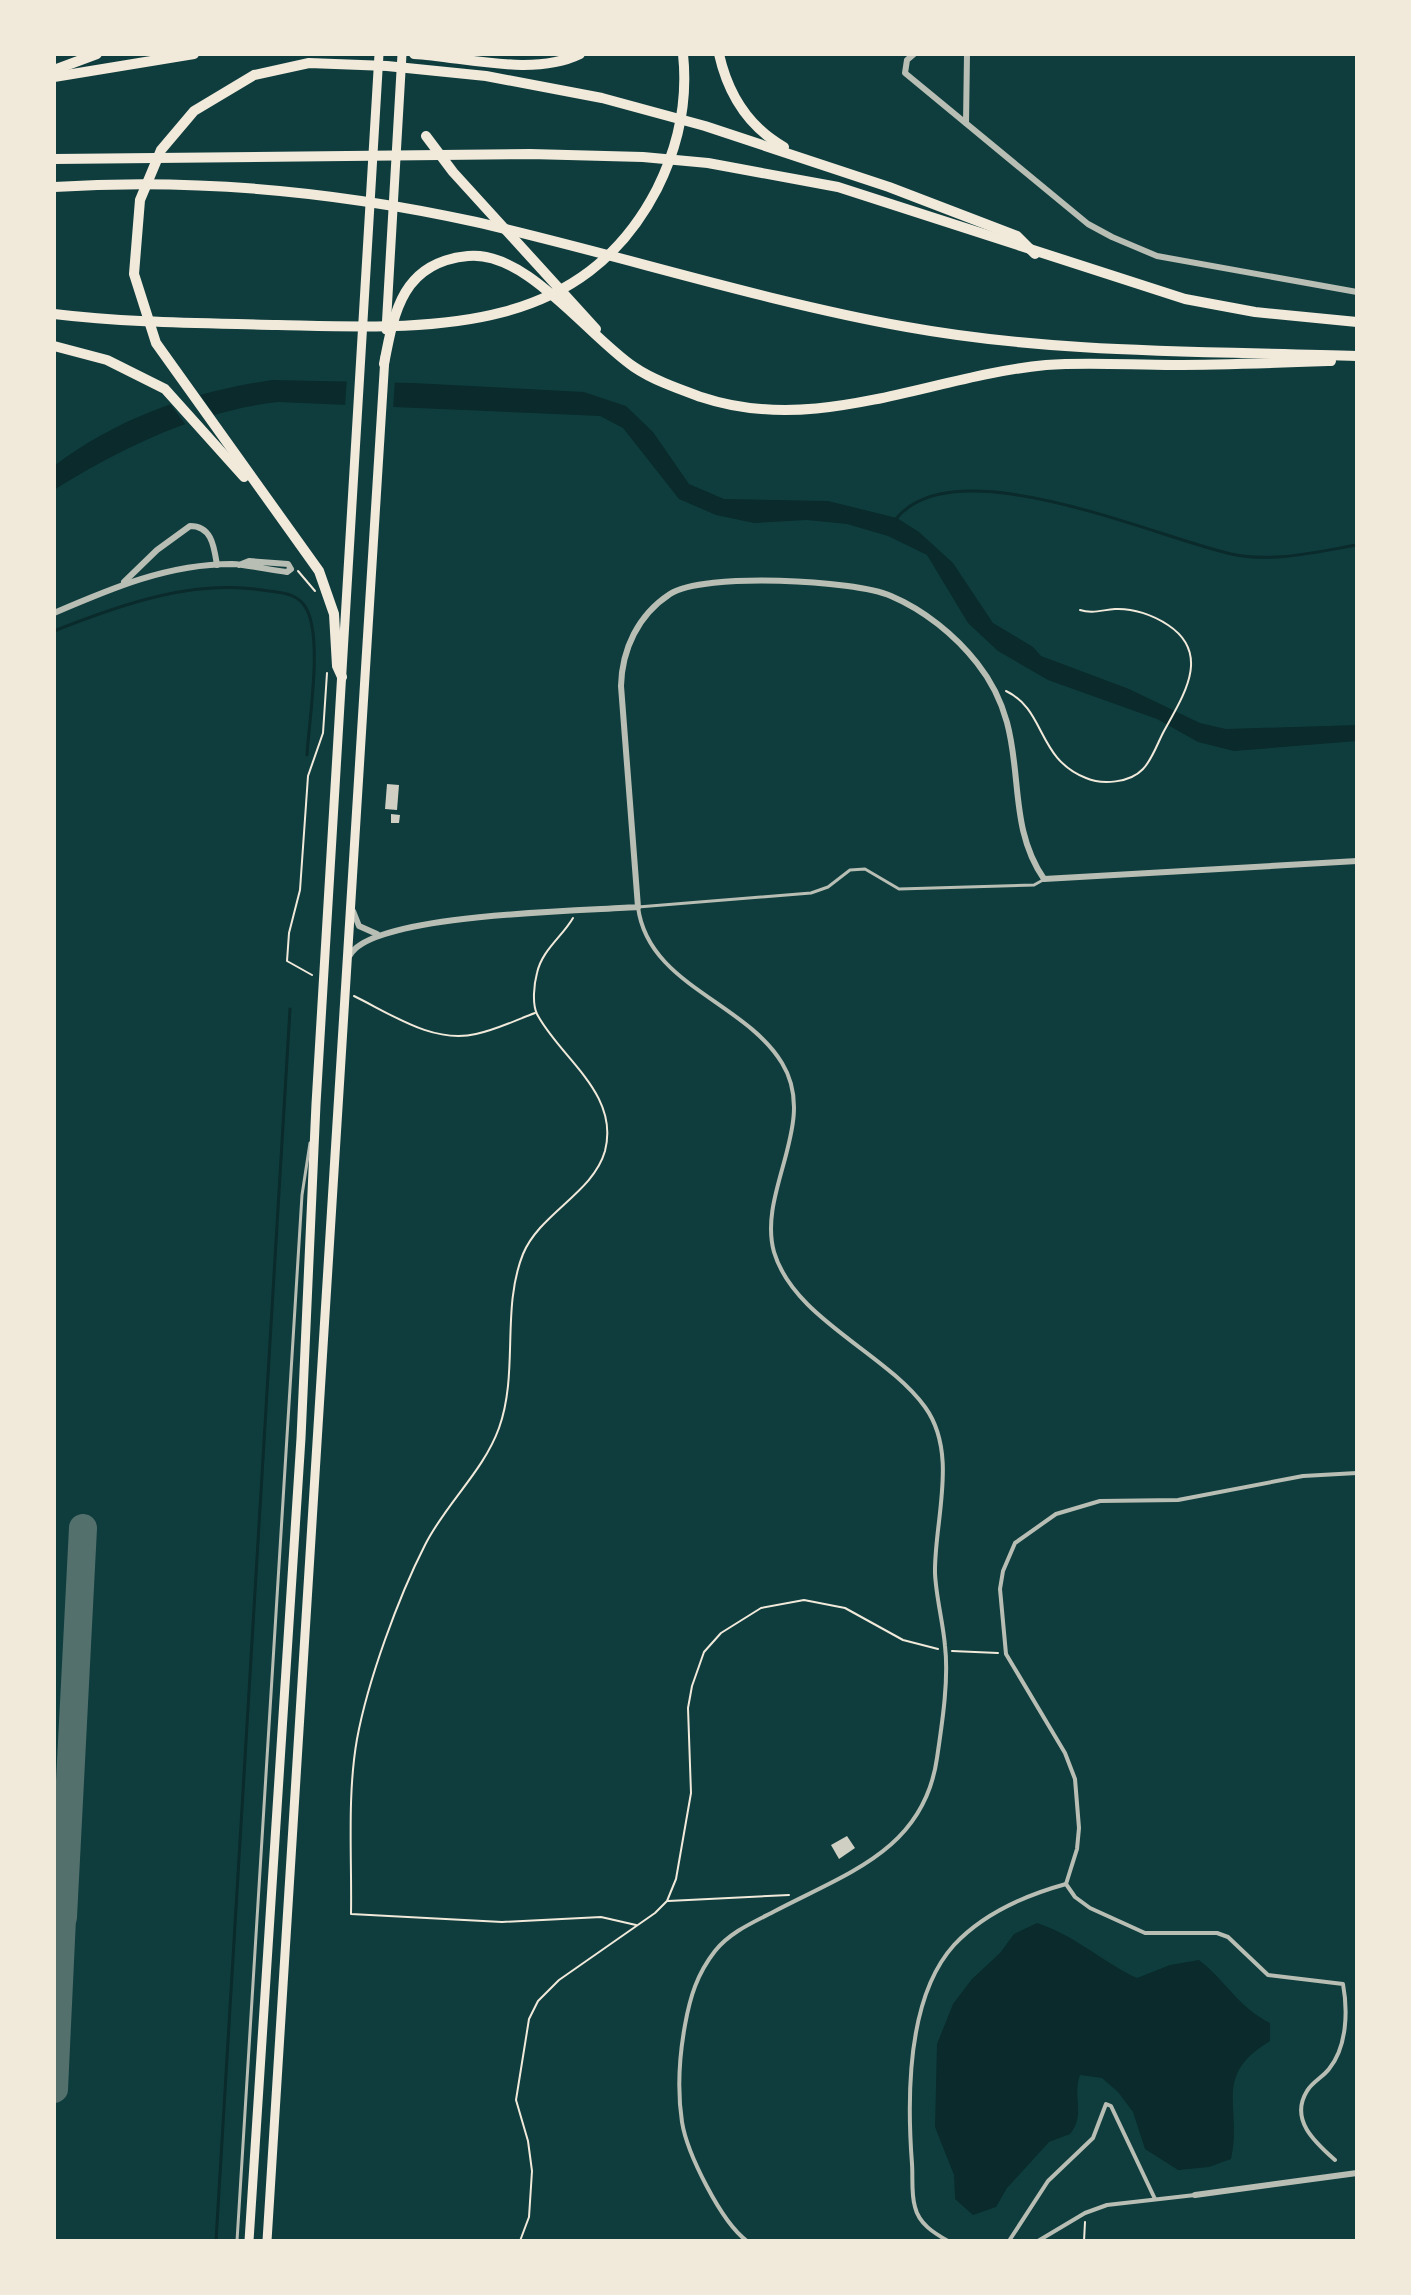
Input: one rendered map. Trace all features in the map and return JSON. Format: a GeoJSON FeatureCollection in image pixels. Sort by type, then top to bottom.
{"type":"FeatureCollection","features":[{"type":"Feature","properties":{"kind":"highway"},"geometry":{"type":"LineString","coordinates":[[54,70],[97,54]]}},
{"type":"Feature","properties":{"kind":"highway"},"geometry":{"type":"LineString","coordinates":[[54,77],[194,54]]}},
{"type":"Feature","properties":{"kind":"highway"},"geometry":{"type":"LineString","coordinates":[[414,54],[541,66],[580,54]]}},
{"type":"Feature","properties":{"kind":"highway"},"geometry":{"type":"LineString","coordinates":[[54,314],[175,323],[417,326],[474,320],[541,299],[576,280],[618,244],[658,185],[680,124],[684,93],[683,54]]}},
{"type":"Feature","properties":{"kind":"highway"},"geometry":{"type":"LineString","coordinates":[[719,54],[732,95],[746,116],[780,145],[807,159]]}},
{"type":"Feature","properties":{"kind":"highway"},"geometry":{"type":"LineString","coordinates":[[342,677],[336,663],[334,614],[325,585],[309,555],[156,343],[134,274],[136,221],[152,168],[182,122],[218,93],[284,66],[340,63],[434,70],[530,84],[657,112],[807,159],[1035,254],[1185,299],[1255,312],[1357,322]]}},
{"type":"Feature","properties":{"kind":"highway"},"geometry":{"type":"LineString","coordinates":[[426,136],[453,172],[595,328],[622,353],[668,382]]}},
{"type":"Feature","properties":{"kind":"highway"},"geometry":{"type":"LineString","coordinates":[[54,159],[544,154],[708,163],[838,187],[954,218]]}},
{"type":"Feature","properties":{"kind":"highway"},"geometry":{"type":"LineString","coordinates":[[54,187],[237,188],[388,206],[476,222],[907,327],[1041,345],[1357,358]]}},
{"type":"Feature","properties":{"kind":"highway"},"geometry":{"type":"LineString","coordinates":[[384,364],[396,305],[406,290],[435,264],[484,255],[517,267],[637,369],[734,406],[819,409],[1036,367],[1357,358]]}},
{"type":"Feature","properties":{"kind":"highway"},"geometry":{"type":"LineString","coordinates":[[54,346],[107,360],[174,397],[270,504]]}},
{"type":"Feature","properties":{"kind":"main road"},"geometry":{"type":"LineString","coordinates":[[249,2241],[301,1438],[316,1104],[379,54]]}},
{"type":"Feature","properties":{"kind":"main road"},"geometry":{"type":"LineString","coordinates":[[267,2241],[402,54]]}},
{"type":"Feature","properties":{"kind":"street"},"geometry":{"type":"LineString","coordinates":[[914,54],[907,60],[905,73],[1088,224],[1157,256],[1357,292]]}},
{"type":"Feature","properties":{"kind":"street"},"geometry":{"type":"LineString","coordinates":[[966,123],[967,54]]}},
{"type":"Feature","properties":{"kind":"street"},"geometry":{"type":"LineString","coordinates":[[121,584],[157,550],[190,526],[200,527],[208,534],[217,565]]}},
{"type":"Feature","properties":{"kind":"street"},"geometry":{"type":"LineString","coordinates":[[54,613],[121,584],[168,571],[217,565],[287,572],[291,569],[288,564],[249,561],[239,565]]}},
{"type":"Feature","properties":{"kind":"street"},"geometry":{"type":"LineString","coordinates":[[747,2241],[729,2223],[684,2132],[678,2097],[680,2053],[689,2001],[699,1976],[717,1948],[741,1928],[874,1859],[918,1817],[937,1761],[946,1651],[935,1579],[942,1463],[930,1415],[916,1397],[812,1307],[785,1277],[773,1248],[773,1210],[796,1116],[784,1065],[752,1028],[673,970],[656,953],[644,934],[638,907],[621,671],[635,630],[673,592],[720,584],[805,582],[869,588],[910,605],[965,648],[1001,701],[1014,741],[1023,834],[1044,879],[1357,861]]}},
{"type":"Feature","properties":{"kind":"street"},"geometry":{"type":"LineString","coordinates":[[352,887],[355,922],[377,934]]}},
{"type":"Feature","properties":{"kind":"street"},"geometry":{"type":"LineString","coordinates":[[347,962],[355,946],[377,934],[446,921],[638,907]]}},
{"type":"Feature","properties":{"kind":"street"},"geometry":{"type":"LineString","coordinates":[[1340,2174],[1337,2162],[1310,2134],[1301,2113],[1307,2091],[1329,2070],[1342,2040],[1345,2027],[1343,1984],[1268,1975],[1228,1937],[1217,1933],[1145,1933],[1090,1908],[1075,1897],[1066,1884],[1079,1828],[1075,1779],[1065,1753],[1006,1654],[1000,1589],[1003,1571],[1015,1543],[1056,1514],[1100,1501],[1178,1500],[1303,1476],[1357,1473]]}},
{"type":"Feature","properties":{"kind":"street"},"geometry":{"type":"LineString","coordinates":[[948,2241],[931,2231],[915,2207],[908,2089],[916,2037],[928,1992],[940,1965],[969,1932],[1011,1904],[1066,1884]]}},
{"type":"Feature","properties":{"kind":"street"},"geometry":{"type":"LineString","coordinates":[[1009,2241],[1048,2181],[1093,2138],[1106,2104],[1111,2106],[1125,2132],[1155,2199]]}},
{"type":"Feature","properties":{"kind":"street"},"geometry":{"type":"LineString","coordinates":[[1038,2241],[1085,2213],[1107,2205],[1357,2173]]}},
{"type":"Feature","properties":{"kind":"lane"},"geometry":{"type":"LineString","coordinates":[[638,907],[811,893],[828,887],[850,870],[865,869],[899,889],[1034,885],[1044,879]]}},
{"type":"Feature","properties":{"kind":"lane"},"geometry":{"type":"LineString","coordinates":[[237,2241],[302,1195],[316,1104]]}},
{"type":"Feature","properties":{"kind":"path"},"geometry":{"type":"LineString","coordinates":[[290,575],[302,577],[316,592]]}},
{"type":"Feature","properties":{"kind":"path"},"geometry":{"type":"LineString","coordinates":[[991,683],[1029,706],[1042,739],[1063,766],[1087,779],[1120,782],[1143,769],[1189,684],[1193,660],[1185,640],[1169,626],[1136,611],[1119,608],[1089,613],[1080,610]]}},
{"type":"Feature","properties":{"kind":"path"},"geometry":{"type":"LineString","coordinates":[[300,890],[308,776],[323,733],[328,661]]}},
{"type":"Feature","properties":{"kind":"path"},"geometry":{"type":"LineString","coordinates":[[573,912],[572,920],[539,965],[535,990],[536,1013],[596,1094],[605,1122],[605,1148],[590,1177],[545,1221],[523,1254],[512,1312],[510,1383],[500,1426],[486,1456],[441,1515],[424,1547],[373,1678],[357,1738],[353,1778],[351,1914],[502,1922],[601,1917],[636,1925]]}},
{"type":"Feature","properties":{"kind":"path"},"geometry":{"type":"LineString","coordinates":[[475,1035],[536,1013]]}},
{"type":"Feature","properties":{"kind":"path"},"geometry":{"type":"LineString","coordinates":[[520,2241],[529,2217],[532,2171],[528,2141],[516,2100],[529,2019],[538,2001],[559,1980],[667,1901],[676,1879],[691,1793],[688,1708],[704,1652],[721,1633],[761,1608],[804,1600],[845,1608],[903,1640],[946,1651],[991,1653]]}},
{"type":"Feature","properties":{"kind":"path"},"geometry":{"type":"LineString","coordinates":[[667,1901],[807,1894]]}},
{"type":"Feature","properties":{"kind":"path"},"geometry":{"type":"LineString","coordinates":[[1084,2241],[1085,2213]]}},
{"type":"Feature","properties":{"kind":"water"},"geometry":{"type":"Polygon","coordinates":[[[272,380],[413,383],[584,392],[626,406],[653,432],[689,484],[724,499],[828,501],[897,518],[919,532],[953,563],[993,623],[1033,647],[1041,656],[1129,689],[1200,723],[1226,729],[1357,725],[1357,741],[1234,751],[1198,742],[1157,719],[1048,680],[998,651],[968,623],[927,555],[888,536],[847,524],[807,520],[754,523],[716,515],[679,499],[623,428],[600,416],[278,402],[219,414],[162,433],[106,459],[54,490],[54,466],[130,420],[213,392],[272,380]]]}},
{"type":"Feature","properties":{"kind":"water"},"geometry":{"type":"Polygon","coordinates":[[[1037,1923],[1064,1934],[1137,1978],[1170,1965],[1199,1960],[1250,2010],[1270,2023],[1270,2041],[1252,2054],[1235,2080],[1231,2159],[1209,2167],[1178,2170],[1145,2149],[1133,2112],[1118,2092],[1102,2078],[1080,2075],[1077,2120],[1070,2134],[1049,2142],[1007,2188],[996,2207],[973,2215],[955,2199],[954,2175],[935,2127],[937,2044],[953,2004],[972,1979],[1000,1953],[1014,1934],[1037,1923]]]}},
{"type":"Feature","properties":{"kind":"pier"},"geometry":{"type":"Polygon","coordinates":[[[347,377],[395,379],[393,410],[345,407],[347,377]]]}},
{"type":"Feature","properties":{"kind":"pier"},"geometry":{"type":"Polygon","coordinates":[[[197,391],[218,420],[189,429],[167,400],[197,391]]]}},
{"type":"Feature","properties":{"kind":"building"},"geometry":{"type":"Polygon","coordinates":[[[387,784],[399,785],[397,810],[385,809],[387,784]]]}},
{"type":"Feature","properties":{"kind":"building"},"geometry":{"type":"Polygon","coordinates":[[[391,814],[400,815],[399,823],[391,823],[391,814]]]}},
{"type":"Feature","properties":{"kind":"building"},"geometry":{"type":"Polygon","coordinates":[[[847,1836],[855,1848],[839,1859],[831,1845],[847,1836]]]}},
{"type":"Feature","properties":{"kind":"waterway"},"geometry":{"type":"LineString","coordinates":[[896,519],[924,499],[962,491],[1007,494],[1057,503],[1231,554],[1294,556],[1357,545]]}},
{"type":"Feature","properties":{"kind":"waterway"},"geometry":{"type":"LineString","coordinates":[[54,631],[132,603],[186,591],[241,588],[295,597],[306,608],[314,639],[314,679],[307,755]]}},
{"type":"Feature","properties":{"kind":"waterway"},"geometry":{"type":"LineString","coordinates":[[216,2241],[290,1009]]}},
{"type":"Feature","properties":{"kind":"taxiway"},"geometry":{"type":"LineString","coordinates":[[63,1917],[83,1528]]}},
{"type":"Feature","properties":{"kind":"taxiway"},"geometry":{"type":"LineString","coordinates":[[54,2089],[63,1897]]}}]}
